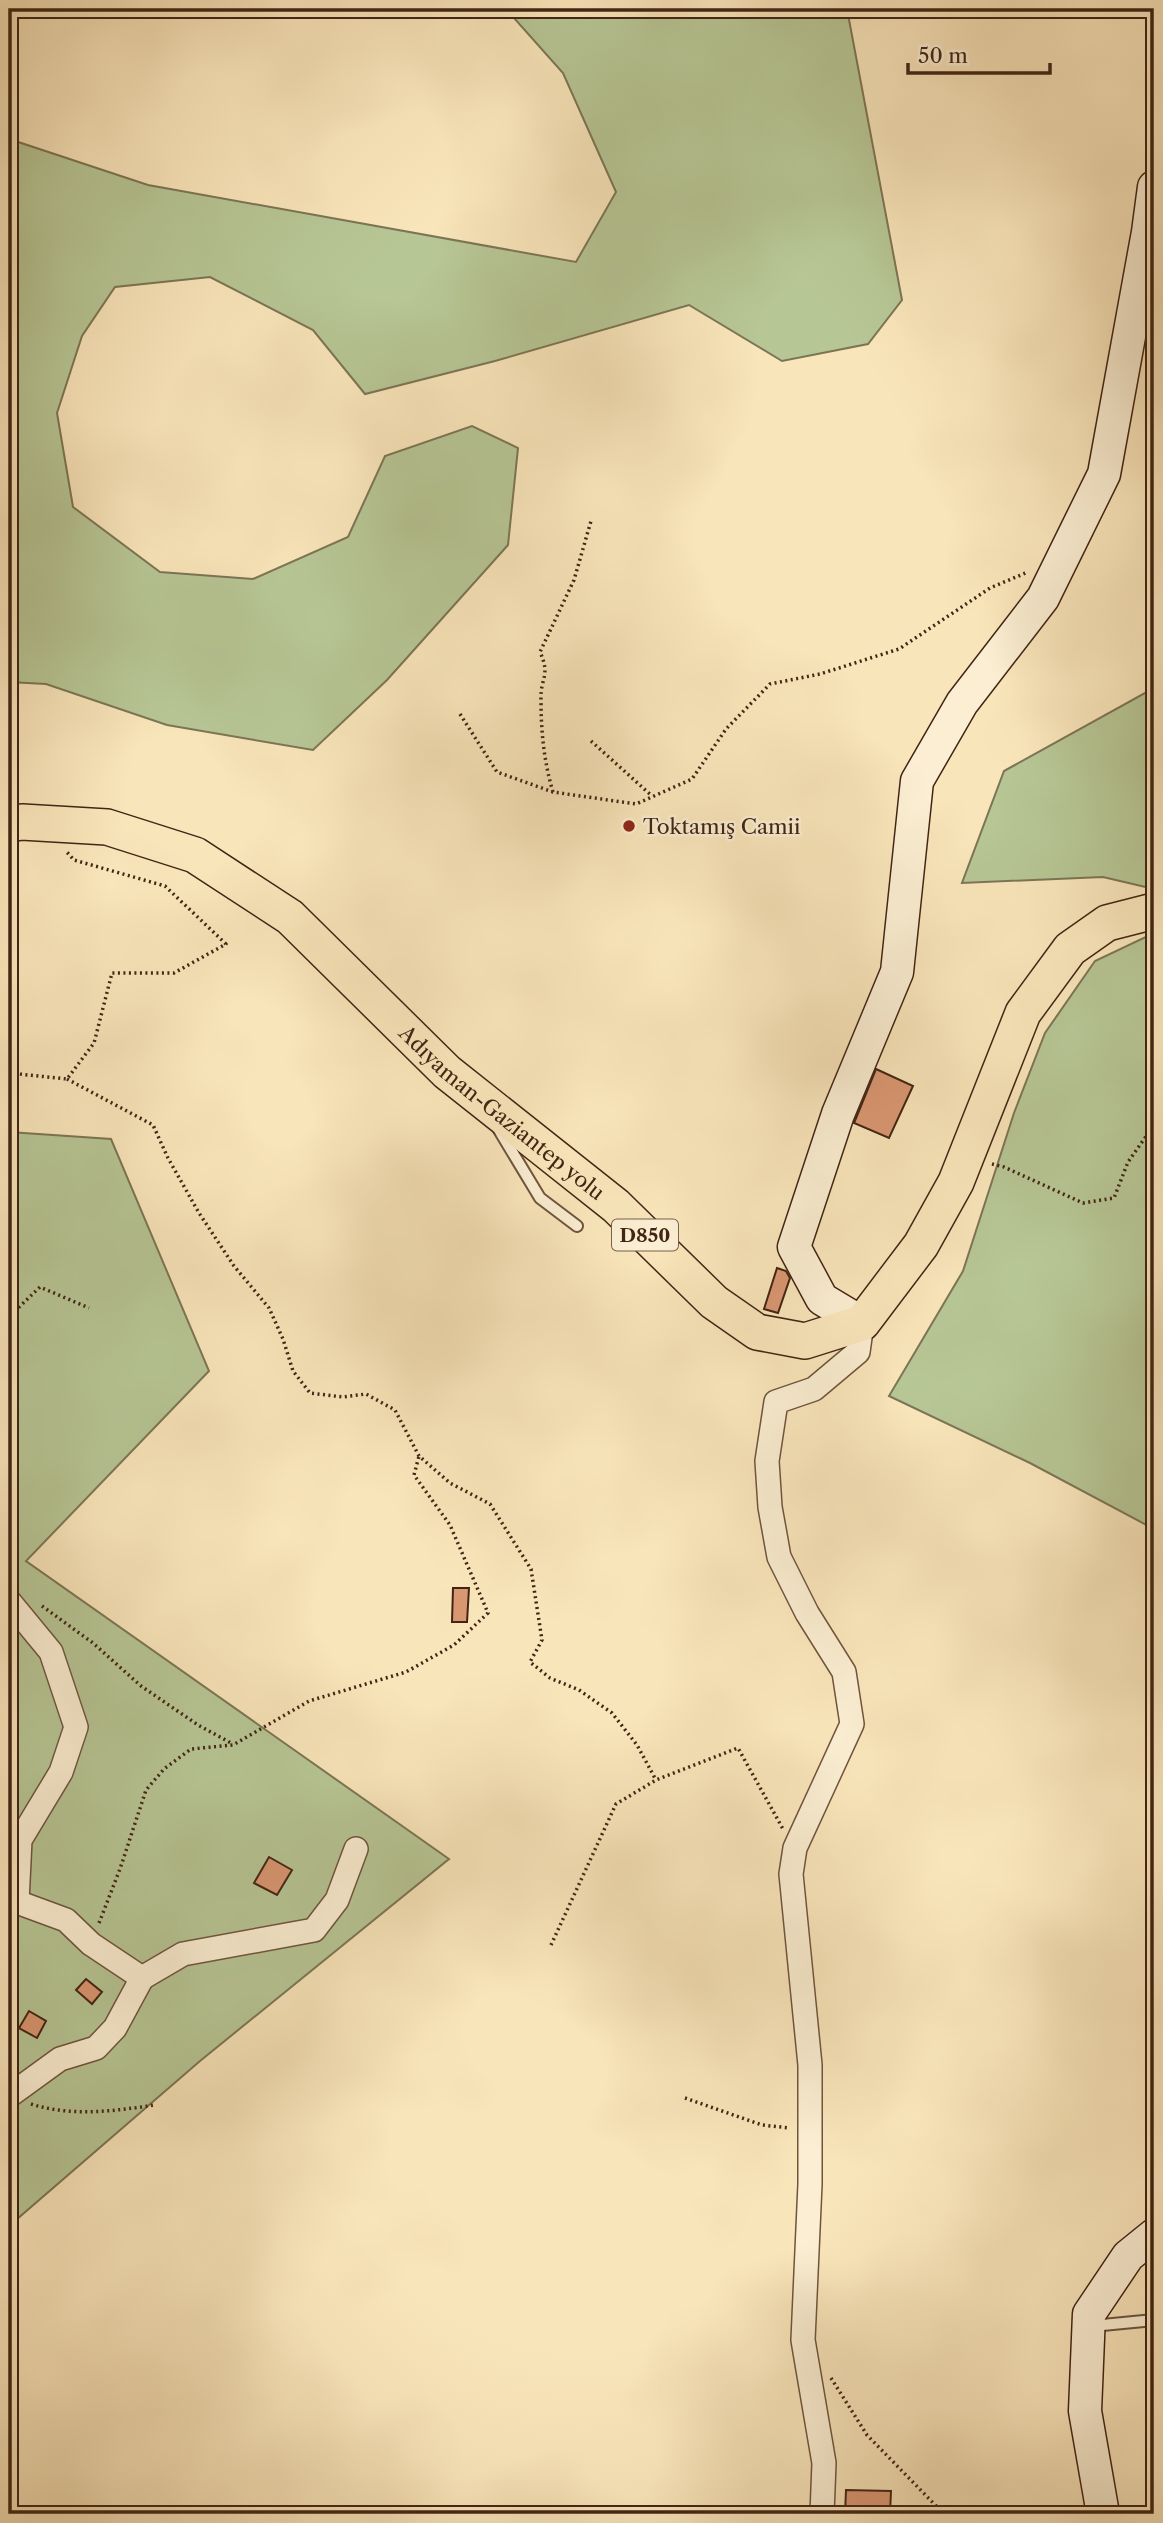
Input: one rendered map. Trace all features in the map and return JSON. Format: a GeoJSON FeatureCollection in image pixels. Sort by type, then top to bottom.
{"type":"FeatureCollection","features":[{"type":"Feature","properties":{"kind":"main road","name":"Adıyaman-Gaziantep yolu"},"geometry":{"type":"LineString","coordinates":[[25,823],[107,827],[195,855],[290,918],[447,1072],[616,1206],[714,1302],[757,1332],[804,1341],[862,1323]]}},
{"type":"Feature","properties":{"kind":"main road"},"geometry":{"type":"LineString","coordinates":[[862,1323],[920,1245],[956,1182],[1023,1013],[1070,949],[1107,923],[1154,911]]}},
{"type":"Feature","properties":{"kind":"street"},"geometry":{"type":"LineString","coordinates":[[822,2514],[824,2463],[803,2340],[810,2184],[810,2065],[791,1874],[795,1849],[852,1724],[844,1672],[807,1613],[779,1557],[767,1461],[776,1402],[814,1389],[858,1352],[862,1323],[822,1299],[794,1247],[838,1115],[897,972],[917,781],[962,703],[1043,598],[1104,474],[1149,232],[1154,187]]}},
{"type":"Feature","properties":{"kind":"street"},"geometry":{"type":"LineString","coordinates":[[11,1602],[51,1651],[76,1727],[61,1772],[20,1840],[13,1903],[66,1920],[91,1944],[142,1978]]}},
{"type":"Feature","properties":{"kind":"street"},"geometry":{"type":"LineString","coordinates":[[20,2100],[40,2076],[60,2059],[96,2048],[115,2028],[142,1978],[183,1954],[314,1930],[337,1900],[356,1849]]}},
{"type":"Feature","properties":{"kind":"street"},"geometry":{"type":"LineString","coordinates":[[1103,2514],[1085,2411],[1089,2314],[1128,2256],[1154,2235]]}},
{"type":"Feature","properties":{"kind":"lane"},"geometry":{"type":"LineString","coordinates":[[480,1098],[540,1198],[577,1226]]}},
{"type":"Feature","properties":{"kind":"lane"},"geometry":{"type":"LineString","coordinates":[[1089,2326],[1154,2320]]}},
{"type":"Feature","properties":{"kind":"path"},"geometry":{"type":"LineString","coordinates":[[552,792],[544,761],[541,696],[547,667],[540,652],[574,580],[591,521]]}},
{"type":"Feature","properties":{"kind":"path"},"geometry":{"type":"LineString","coordinates":[[460,714],[497,772],[552,792],[636,804],[692,779],[726,729],[770,684],[820,674],[900,649],[990,588],[1063,558]]}},
{"type":"Feature","properties":{"kind":"path"},"geometry":{"type":"LineString","coordinates":[[591,741],[653,797]]}},
{"type":"Feature","properties":{"kind":"path"},"geometry":{"type":"LineString","coordinates":[[25,823],[74,860],[165,886],[226,944],[174,973],[112,973],[94,1043],[67,1079]]}},
{"type":"Feature","properties":{"kind":"path"},"geometry":{"type":"LineString","coordinates":[[9,1073],[67,1079],[153,1125],[168,1158],[200,1213],[234,1266],[269,1308],[293,1371],[310,1393],[343,1397],[366,1394],[395,1410],[419,1456],[450,1483],[490,1504],[531,1569],[542,1640],[530,1662],[550,1678],[579,1690],[612,1713],[637,1745],[656,1780]]}},
{"type":"Feature","properties":{"kind":"path"},"geometry":{"type":"LineString","coordinates":[[966,1158],[1004,1167],[1083,1202],[1114,1198],[1128,1162],[1154,1125]]}},
{"type":"Feature","properties":{"kind":"path"},"geometry":{"type":"LineString","coordinates":[[9,1311],[15,1311],[40,1287],[89,1307]]}},
{"type":"Feature","properties":{"kind":"path"},"geometry":{"type":"LineString","coordinates":[[91,1944],[146,1790],[164,1769],[191,1749],[233,1745],[309,1701],[406,1672],[454,1645],[488,1614],[450,1525],[414,1475],[419,1456]]}},
{"type":"Feature","properties":{"kind":"path"},"geometry":{"type":"LineString","coordinates":[[11,1602],[38,1604],[93,1643],[141,1686],[233,1745]]}},
{"type":"Feature","properties":{"kind":"path"},"geometry":{"type":"LineString","coordinates":[[551,1945],[616,1804],[656,1780],[738,1748],[795,1849]]}},
{"type":"Feature","properties":{"kind":"path"},"geometry":{"type":"LineString","coordinates":[[685,2098],[762,2125],[810,2131]]}},
{"type":"Feature","properties":{"kind":"path"},"geometry":{"type":"LineString","coordinates":[[20,2100],[52,2111],[107,2112],[155,2105]]}},
{"type":"Feature","properties":{"kind":"path"},"geometry":{"type":"LineString","coordinates":[[830,2377],[867,2435],[944,2514]]}},
{"type":"Feature","properties":{"kind":"green space"},"geometry":{"type":"Polygon","coordinates":[[[506,9],[847,9],[902,300],[868,344],[782,361],[689,305],[495,361],[365,394],[313,330],[210,277],[115,287],[82,336],[57,413],[73,507],[160,572],[253,579],[348,537],[385,456],[472,426],[518,448],[508,545],[387,680],[313,750],[167,725],[46,684],[9,682],[9,139],[148,185],[576,262],[616,192],[563,73],[506,9]]]}},
{"type":"Feature","properties":{"kind":"green space"},"geometry":{"type":"Polygon","coordinates":[[[1154,688],[1154,889],[1103,877],[962,883],[1004,771],[1154,688]]]}},
{"type":"Feature","properties":{"kind":"green space"},"geometry":{"type":"Polygon","coordinates":[[[1154,933],[1154,1529],[1030,1463],[889,1396],[963,1271],[1014,1113],[1045,1033],[1095,961],[1154,933]]]}},
{"type":"Feature","properties":{"kind":"green space"},"geometry":{"type":"Polygon","coordinates":[[[9,1132],[111,1139],[209,1371],[26,1561],[449,1859],[200,2061],[9,2226],[9,1132]]]}},
{"type":"Feature","properties":{"kind":"building"},"geometry":{"type":"Polygon","coordinates":[[[876,1069],[913,1086],[889,1138],[854,1123],[876,1069]]]}},
{"type":"Feature","properties":{"kind":"building"},"geometry":{"type":"Polygon","coordinates":[[[777,1268],[786,1271],[790,1278],[778,1313],[764,1309],[777,1268]]]}},
{"type":"Feature","properties":{"kind":"building"},"geometry":{"type":"Polygon","coordinates":[[[453,1588],[469,1588],[467,1622],[452,1622],[453,1588]]]}},
{"type":"Feature","properties":{"kind":"building"},"geometry":{"type":"Polygon","coordinates":[[[269,1857],[292,1870],[277,1895],[254,1883],[269,1857]]]}},
{"type":"Feature","properties":{"kind":"building"},"geometry":{"type":"Polygon","coordinates":[[[86,1979],[102,1992],[92,2004],[76,1990],[86,1979]]]}},
{"type":"Feature","properties":{"kind":"building"},"geometry":{"type":"Polygon","coordinates":[[[29,2011],[46,2021],[37,2038],[19,2028],[29,2011]]]}},
{"type":"Feature","properties":{"kind":"building"},"geometry":{"type":"Polygon","coordinates":[[[846,2490],[891,2491],[890,2514],[845,2514],[846,2490]]]}},
{"type":"Feature","properties":{"kind":"place","name":"Toktamış Camii"},"geometry":{"type":"Point","coordinates":[629,826]}}]}
